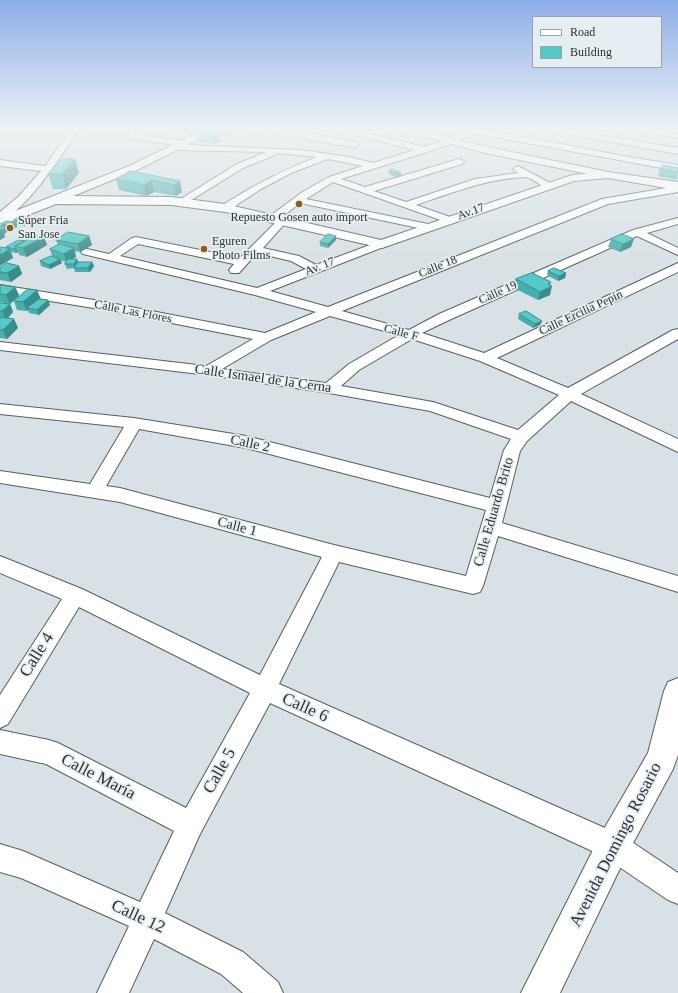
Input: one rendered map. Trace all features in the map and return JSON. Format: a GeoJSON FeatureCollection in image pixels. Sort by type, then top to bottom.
{"type":"FeatureCollection","features":[{"type":"Feature","properties":{"kind":"main road"},"geometry":{"type":"LineString","coordinates":[[84,195],[121,174]]}},
{"type":"Feature","properties":{"kind":"main road"},"geometry":{"type":"LineString","coordinates":[[608,175],[678,187]]}},
{"type":"Feature","properties":{"kind":"main road","name":"Av.17"},"geometry":{"type":"LineString","coordinates":[[382,244],[572,178],[608,175]]}},
{"type":"Feature","properties":{"kind":"main road"},"geometry":{"type":"LineString","coordinates":[[0,222],[56,200],[84,195],[183,202],[225,208],[279,219],[382,244]]}},
{"type":"Feature","properties":{"kind":"main road"},"geometry":{"type":"LineString","coordinates":[[39,207],[183,202]]}},
{"type":"Feature","properties":{"kind":"main road","name":"Avenida Domingo Rosario"},"geometry":{"type":"LineString","coordinates":[[540,993],[613,846],[670,762],[678,691]]}},
{"type":"Feature","properties":{"kind":"street"},"geometry":{"type":"LineString","coordinates":[[0,217],[24,197],[43,174]]}},
{"type":"Feature","properties":{"kind":"street"},"geometry":{"type":"LineString","coordinates":[[183,202],[227,174]]}},
{"type":"Feature","properties":{"kind":"street"},"geometry":{"type":"LineString","coordinates":[[225,208],[258,187],[282,174]]}},
{"type":"Feature","properties":{"kind":"street"},"geometry":{"type":"LineString","coordinates":[[223,284],[279,219],[298,200],[332,179],[347,174]]}},
{"type":"Feature","properties":{"kind":"street"},"geometry":{"type":"LineString","coordinates":[[366,190],[418,174]]}},
{"type":"Feature","properties":{"kind":"street"},"geometry":{"type":"LineString","coordinates":[[406,205],[478,181],[525,174]]}},
{"type":"Feature","properties":{"kind":"street"},"geometry":{"type":"LineString","coordinates":[[528,174],[549,186]]}},
{"type":"Feature","properties":{"kind":"street"},"geometry":{"type":"LineString","coordinates":[[332,179],[449,220]]}},
{"type":"Feature","properties":{"kind":"street","name":"Calle 18"},"geometry":{"type":"LineString","coordinates":[[208,371],[266,337],[520,234],[606,201],[678,187]]}},
{"type":"Feature","properties":{"kind":"street"},"geometry":{"type":"LineString","coordinates":[[24,197],[56,200]]}},
{"type":"Feature","properties":{"kind":"street"},"geometry":{"type":"LineString","coordinates":[[24,197],[29,205],[39,207]]}},
{"type":"Feature","properties":{"kind":"street"},"geometry":{"type":"LineString","coordinates":[[298,200],[428,227]]}},
{"type":"Feature","properties":{"kind":"street","name":"Calle 19"},"geometry":{"type":"LineString","coordinates":[[329,388],[354,367],[409,335],[477,302],[637,232],[678,221]]}},
{"type":"Feature","properties":{"kind":"street"},"geometry":{"type":"LineString","coordinates":[[637,232],[678,252]]}},
{"type":"Feature","properties":{"kind":"street"},"geometry":{"type":"LineString","coordinates":[[112,257],[136,240],[242,262]]}},
{"type":"Feature","properties":{"kind":"street","name":"Av. 17"},"geometry":{"type":"LineString","coordinates":[[258,292],[382,244]]}},
{"type":"Feature","properties":{"kind":"street"},"geometry":{"type":"LineString","coordinates":[[254,249],[295,258],[316,269]]}},
{"type":"Feature","properties":{"kind":"street","name":"Calle F"},"geometry":{"type":"LineString","coordinates":[[87,252],[258,292],[438,342],[485,358],[569,394],[678,446]]}},
{"type":"Feature","properties":{"kind":"street","name":"Calle Ercilia Pepín"},"geometry":{"type":"LineString","coordinates":[[485,358],[678,267]]}},
{"type":"Feature","properties":{"kind":"street","name":"Calle Las Flores"},"geometry":{"type":"LineString","coordinates":[[0,289],[100,305],[266,337]]}},
{"type":"Feature","properties":{"kind":"street","name":"Calle Eduardo Brito"},"geometry":{"type":"LineString","coordinates":[[473,586],[512,450],[521,437],[569,394],[678,333]]}},
{"type":"Feature","properties":{"kind":"street","name":"Calle Ismael de la Cerna"},"geometry":{"type":"LineString","coordinates":[[0,346],[208,371],[329,388],[433,407],[521,437]]}},
{"type":"Feature","properties":{"kind":"street","name":"Calle 2"},"geometry":{"type":"LineString","coordinates":[[0,409],[134,423],[246,442],[496,506]]}},
{"type":"Feature","properties":{"kind":"street"},"geometry":{"type":"LineString","coordinates":[[95,491],[134,423]]}},
{"type":"Feature","properties":{"kind":"street","name":"Calle 1"},"geometry":{"type":"LineString","coordinates":[[0,477],[120,495],[334,553],[473,586]]}},
{"type":"Feature","properties":{"kind":"street"},"geometry":{"type":"LineString","coordinates":[[491,527],[678,584]]}},
{"type":"Feature","properties":{"kind":"street","name":"Calle 5"},"geometry":{"type":"LineString","coordinates":[[113,993],[191,825],[265,690],[334,553]]}},
{"type":"Feature","properties":{"kind":"street","name":"Calle 6"},"geometry":{"type":"LineString","coordinates":[[2,568],[74,595],[265,690],[613,846]]}},
{"type":"Feature","properties":{"kind":"street","name":"Calle 4"},"geometry":{"type":"LineString","coordinates":[[0,716],[74,595]]}},
{"type":"Feature","properties":{"kind":"street","name":"Calle María"},"geometry":{"type":"LineString","coordinates":[[0,742],[49,752],[191,825]]}},
{"type":"Feature","properties":{"kind":"street"},"geometry":{"type":"LineString","coordinates":[[613,846],[678,890]]}},
{"type":"Feature","properties":{"kind":"street","name":"Calle 12"},"geometry":{"type":"LineString","coordinates":[[0,858],[23,865],[148,920],[232,963],[267,993]]}},
{"type":"Feature","properties":{"kind":"building"},"geometry":{"type":"Polygon","coordinates":[[[125,174],[147,174],[180,181],[174,185],[151,180],[144,185],[116,179],[125,174]]]}},
{"type":"Feature","properties":{"kind":"building"},"geometry":{"type":"Polygon","coordinates":[[[21,216],[30,218],[22,222],[14,220],[21,216]]]}},
{"type":"Feature","properties":{"kind":"building"},"geometry":{"type":"Polygon","coordinates":[[[7,221],[16,223],[10,226],[1,224],[7,221]]]}},
{"type":"Feature","properties":{"kind":"building"},"geometry":{"type":"Polygon","coordinates":[[[0,226],[7,227],[2,230],[0,229],[0,226]]]}},
{"type":"Feature","properties":{"kind":"building"},"geometry":{"type":"Polygon","coordinates":[[[68,232],[89,236],[78,244],[56,240],[68,232]]]}},
{"type":"Feature","properties":{"kind":"building"},"geometry":{"type":"Polygon","coordinates":[[[328,234],[336,236],[328,244],[320,242],[328,234]]]}},
{"type":"Feature","properties":{"kind":"building"},"geometry":{"type":"Polygon","coordinates":[[[622,234],[634,239],[623,244],[611,239],[622,234]]]}},
{"type":"Feature","properties":{"kind":"building"},"geometry":{"type":"Polygon","coordinates":[[[36,235],[44,237],[23,248],[15,246],[36,235]]]}},
{"type":"Feature","properties":{"kind":"building"},"geometry":{"type":"Polygon","coordinates":[[[19,240],[25,241],[15,246],[15,249],[6,247],[19,240]]]}},
{"type":"Feature","properties":{"kind":"building"},"geometry":{"type":"Polygon","coordinates":[[[60,244],[74,248],[64,254],[50,249],[60,244]]]}},
{"type":"Feature","properties":{"kind":"building"},"geometry":{"type":"Polygon","coordinates":[[[1,247],[10,249],[0,255],[1,247]]]}},
{"type":"Feature","properties":{"kind":"building"},"geometry":{"type":"Polygon","coordinates":[[[51,256],[60,259],[49,265],[40,261],[51,256]]]}},
{"type":"Feature","properties":{"kind":"building"},"geometry":{"type":"Polygon","coordinates":[[[68,259],[77,259],[74,264],[65,264],[68,259]]]}},
{"type":"Feature","properties":{"kind":"building"},"geometry":{"type":"Polygon","coordinates":[[[78,262],[92,262],[88,268],[74,268],[78,262]]]}},
{"type":"Feature","properties":{"kind":"building"},"geometry":{"type":"Polygon","coordinates":[[[7,263],[19,266],[7,273],[0,272],[0,268],[7,263]]]}},
{"type":"Feature","properties":{"kind":"building"},"geometry":{"type":"Polygon","coordinates":[[[554,268],[566,273],[559,276],[548,271],[554,268]]]}},
{"type":"Feature","properties":{"kind":"building"},"geometry":{"type":"Polygon","coordinates":[[[532,273],[551,282],[548,284],[552,286],[540,292],[516,279],[532,273]]]}},
{"type":"Feature","properties":{"kind":"building"},"geometry":{"type":"Polygon","coordinates":[[[0,286],[15,287],[6,295],[0,294],[0,286]]]}},
{"type":"Feature","properties":{"kind":"building"},"geometry":{"type":"Polygon","coordinates":[[[28,289],[37,290],[23,302],[14,301],[28,289]]]}},
{"type":"Feature","properties":{"kind":"building"},"geometry":{"type":"Polygon","coordinates":[[[39,299],[48,300],[37,310],[27,308],[39,299]]]}},
{"type":"Feature","properties":{"kind":"building"},"geometry":{"type":"Polygon","coordinates":[[[0,303],[10,304],[0,311],[0,303]]]}},
{"type":"Feature","properties":{"kind":"building"},"geometry":{"type":"Polygon","coordinates":[[[526,311],[542,321],[535,324],[519,314],[526,311]]]}},
{"type":"Feature","properties":{"kind":"building"},"geometry":{"type":"Polygon","coordinates":[[[0,317],[14,319],[3,330],[0,330],[0,317]]]}},
{"type":"Feature","properties":{"kind":"place","name":"Repuesto Gosen auto import"},"geometry":{"type":"Point","coordinates":[299,204]}},
{"type":"Feature","properties":{"kind":"place","name":"Súper Fria San Jose"},"geometry":{"type":"Point","coordinates":[10,228]}},
{"type":"Feature","properties":{"kind":"place","name":"Eguren Photo Films"},"geometry":{"type":"Point","coordinates":[204,249]}}]}
